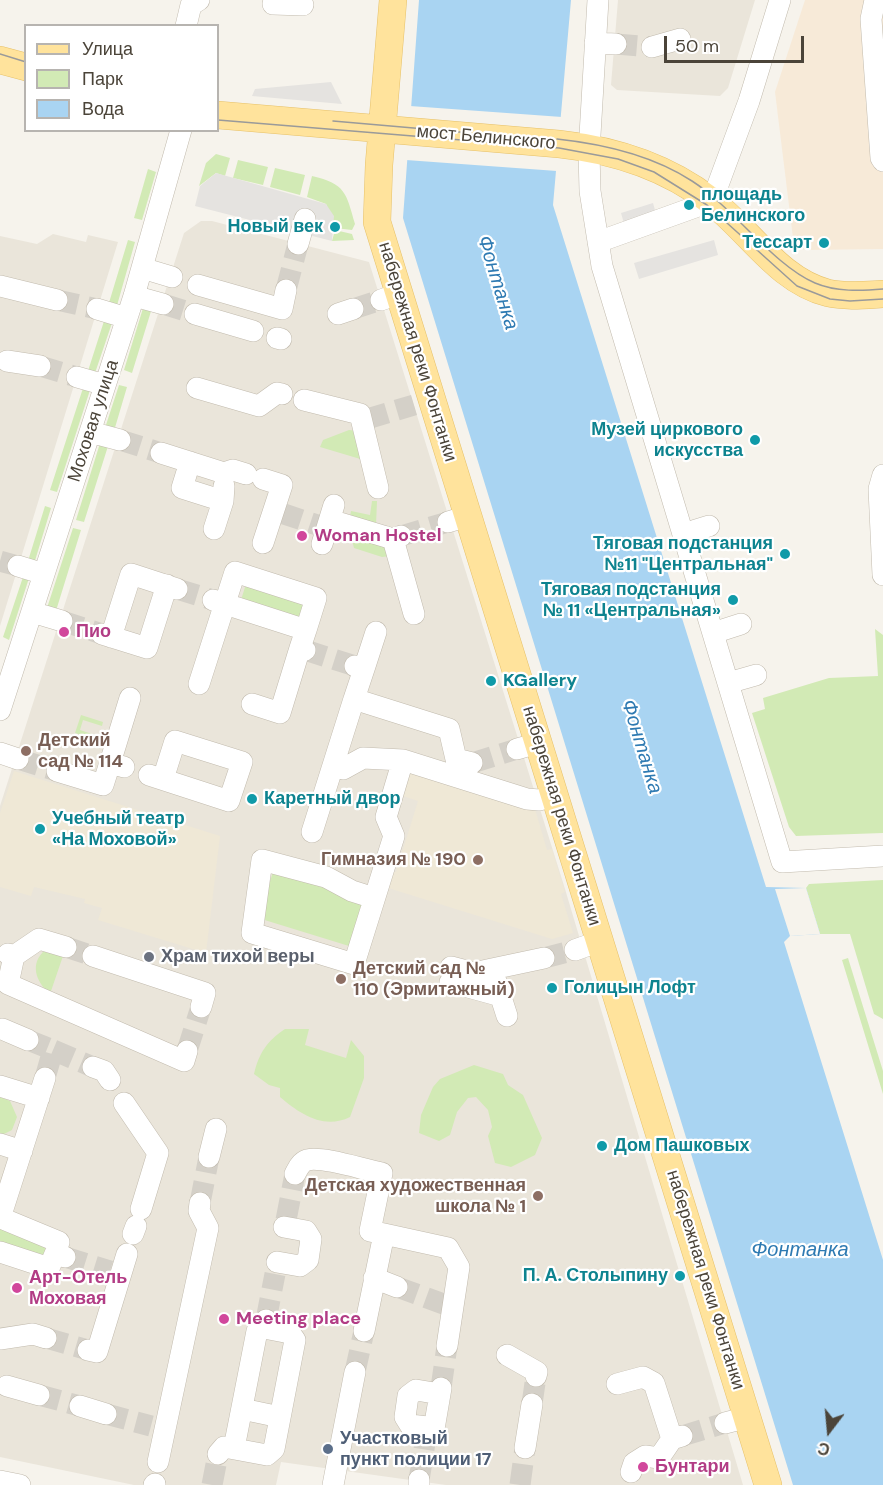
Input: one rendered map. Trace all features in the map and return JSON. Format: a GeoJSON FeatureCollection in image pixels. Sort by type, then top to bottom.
{"type":"FeatureCollection","features":[{"type":"Feature","properties":{"kind":"main road","name":"набережная реки Фонтанки"},"geometry":{"type":"LineString","coordinates":[[393,0],[395,131],[377,222],[390,297],[528,746],[555,796],[600,941],[736,1420],[768,1485]]}},
{"type":"Feature","properties":{"kind":"main road"},"geometry":{"type":"LineString","coordinates":[[0,60],[24,66]]}},
{"type":"Feature","properties":{"kind":"main road","name":"мост Белинского"},"geometry":{"type":"LineString","coordinates":[[219,115],[589,148]]}},
{"type":"Feature","properties":{"kind":"main road"},"geometry":{"type":"LineString","coordinates":[[589,148],[656,168],[712,201],[800,281],[830,294],[850,296],[883,294]]}},
{"type":"Feature","properties":{"kind":"street"},"geometry":{"type":"LineString","coordinates":[[186,24],[191,5],[199,0]]}},
{"type":"Feature","properties":{"kind":"street"},"geometry":{"type":"LineString","coordinates":[[274,0],[273,4],[303,5]]}},
{"type":"Feature","properties":{"kind":"street"},"geometry":{"type":"LineString","coordinates":[[598,0],[589,148],[590,190],[602,266],[782,862],[883,856]]}},
{"type":"Feature","properties":{"kind":"street"},"geometry":{"type":"LineString","coordinates":[[598,242],[712,201],[749,101],[780,0]]}},
{"type":"Feature","properties":{"kind":"street"},"geometry":{"type":"LineString","coordinates":[[875,0],[871,19],[880,158],[883,161]]}},
{"type":"Feature","properties":{"kind":"street"},"geometry":{"type":"LineString","coordinates":[[652,47],[680,39]]}},
{"type":"Feature","properties":{"kind":"street"},"geometry":{"type":"LineString","coordinates":[[595,43],[616,44]]}},
{"type":"Feature","properties":{"kind":"street","name":"Моховая улица"},"geometry":{"type":"LineString","coordinates":[[0,710],[10,647],[32,612],[134,296],[180,132]]}},
{"type":"Feature","properties":{"kind":"street"},"geometry":{"type":"LineString","coordinates":[[298,244],[305,219]]}},
{"type":"Feature","properties":{"kind":"street"},"geometry":{"type":"LineString","coordinates":[[142,268],[172,277]]}},
{"type":"Feature","properties":{"kind":"street"},"geometry":{"type":"LineString","coordinates":[[198,285],[282,309],[286,290]]}},
{"type":"Feature","properties":{"kind":"street"},"geometry":{"type":"LineString","coordinates":[[0,286],[57,300]]}},
{"type":"Feature","properties":{"kind":"street"},"geometry":{"type":"LineString","coordinates":[[134,296],[163,304]]}},
{"type":"Feature","properties":{"kind":"street"},"geometry":{"type":"LineString","coordinates":[[97,309],[127,318]]}},
{"type":"Feature","properties":{"kind":"street"},"geometry":{"type":"LineString","coordinates":[[195,314],[253,331]]}},
{"type":"Feature","properties":{"kind":"street"},"geometry":{"type":"LineString","coordinates":[[7,362],[40,366]]}},
{"type":"Feature","properties":{"kind":"street"},"geometry":{"type":"LineString","coordinates":[[77,377],[105,386]]}},
{"type":"Feature","properties":{"kind":"street"},"geometry":{"type":"LineString","coordinates":[[197,388],[259,406],[277,393],[282,394]]}},
{"type":"Feature","properties":{"kind":"street"},"geometry":{"type":"LineString","coordinates":[[304,400],[360,414],[364,419],[378,488]]}},
{"type":"Feature","properties":{"kind":"street"},"geometry":{"type":"LineString","coordinates":[[90,432],[120,440]]}},
{"type":"Feature","properties":{"kind":"street"},"geometry":{"type":"LineString","coordinates":[[160,453],[224,473],[233,470],[282,485],[277,512],[263,543]]}},
{"type":"Feature","properties":{"kind":"street"},"geometry":{"type":"LineString","coordinates":[[190,462],[182,488],[223,501]]}},
{"type":"Feature","properties":{"kind":"street"},"geometry":{"type":"LineString","coordinates":[[214,530],[223,501],[224,473]]}},
{"type":"Feature","properties":{"kind":"street"},"geometry":{"type":"LineString","coordinates":[[883,475],[879,489],[883,575]]}},
{"type":"Feature","properties":{"kind":"street"},"geometry":{"type":"LineString","coordinates":[[327,525],[397,537],[414,614]]}},
{"type":"Feature","properties":{"kind":"street"},"geometry":{"type":"LineString","coordinates":[[683,534],[709,526]]}},
{"type":"Feature","properties":{"kind":"street"},"geometry":{"type":"LineString","coordinates":[[18,566],[44,574]]}},
{"type":"Feature","properties":{"kind":"street"},"geometry":{"type":"LineString","coordinates":[[199,684],[219,602],[235,572],[316,598],[304,643],[280,713],[252,704]]}},
{"type":"Feature","properties":{"kind":"street"},"geometry":{"type":"LineString","coordinates":[[131,574],[172,587],[147,648],[107,636],[131,574]]}},
{"type":"Feature","properties":{"kind":"street"},"geometry":{"type":"LineString","coordinates":[[219,602],[304,643]]}},
{"type":"Feature","properties":{"kind":"street"},"geometry":{"type":"LineString","coordinates":[[32,612],[62,621]]}},
{"type":"Feature","properties":{"kind":"street"},"geometry":{"type":"LineString","coordinates":[[713,633],[741,624]]}},
{"type":"Feature","properties":{"kind":"street"},"geometry":{"type":"LineString","coordinates":[[312,832],[354,699],[360,667],[376,632]]}},
{"type":"Feature","properties":{"kind":"street"},"geometry":{"type":"LineString","coordinates":[[728,683],[756,675]]}},
{"type":"Feature","properties":{"kind":"street"},"geometry":{"type":"LineString","coordinates":[[57,771],[103,785],[117,765],[130,698]]}},
{"type":"Feature","properties":{"kind":"street"},"geometry":{"type":"LineString","coordinates":[[354,699],[449,729],[456,759],[472,763]]}},
{"type":"Feature","properties":{"kind":"street"},"geometry":{"type":"LineString","coordinates":[[333,766],[343,769],[363,758],[403,760],[527,799],[539,800],[555,796]]}},
{"type":"Feature","properties":{"kind":"street"},"geometry":{"type":"LineString","coordinates":[[374,898],[352,891],[326,877],[262,860],[252,933],[354,964],[394,836],[386,817],[403,760]]}},
{"type":"Feature","properties":{"kind":"street"},"geometry":{"type":"LineString","coordinates":[[66,947],[39,939],[11,955],[8,984],[184,1061],[187,1051]]}},
{"type":"Feature","properties":{"kind":"street"},"geometry":{"type":"LineString","coordinates":[[575,950],[600,941]]}},
{"type":"Feature","properties":{"kind":"street"},"geometry":{"type":"LineString","coordinates":[[93,956],[205,993],[201,1007]]}},
{"type":"Feature","properties":{"kind":"street"},"geometry":{"type":"LineString","coordinates":[[507,1016],[501,996],[467,976],[544,958]]}},
{"type":"Feature","properties":{"kind":"street"},"geometry":{"type":"LineString","coordinates":[[2,1029],[28,1040]]}},
{"type":"Feature","properties":{"kind":"street"},"geometry":{"type":"LineString","coordinates":[[0,1086],[42,1088],[0,1218],[59,1242],[60,1255],[49,1268],[0,1252]]}},
{"type":"Feature","properties":{"kind":"street"},"geometry":{"type":"LineString","coordinates":[[88,1350],[97,1352],[115,1273],[134,1231],[158,1153],[124,1103]]}},
{"type":"Feature","properties":{"kind":"street"},"geometry":{"type":"LineString","coordinates":[[209,1157],[216,1129]]}},
{"type":"Feature","properties":{"kind":"street"},"geometry":{"type":"LineString","coordinates":[[0,1144],[22,1151]]}},
{"type":"Feature","properties":{"kind":"street"},"geometry":{"type":"LineString","coordinates":[[295,1174],[298,1166],[306,1160],[318,1160],[382,1173],[370,1231],[448,1248],[459,1266],[451,1306],[447,1346]]}},
{"type":"Feature","properties":{"kind":"street"},"geometry":{"type":"LineString","coordinates":[[158,1462],[158,1428],[208,1228],[199,1211],[200,1203]]}},
{"type":"Feature","properties":{"kind":"street"},"geometry":{"type":"LineString","coordinates":[[285,1224],[306,1231],[311,1239],[308,1260],[300,1266],[276,1268],[285,1224]]}},
{"type":"Feature","properties":{"kind":"street"},"geometry":{"type":"LineString","coordinates":[[364,1331],[384,1234]]}},
{"type":"Feature","properties":{"kind":"street"},"geometry":{"type":"LineString","coordinates":[[374,1278],[397,1287]]}},
{"type":"Feature","properties":{"kind":"street"},"geometry":{"type":"LineString","coordinates":[[265,1324],[290,1333],[295,1340],[274,1449],[267,1455],[226,1451],[242,1409],[257,1331],[265,1324]]}},
{"type":"Feature","properties":{"kind":"street"},"geometry":{"type":"LineString","coordinates":[[0,1339],[33,1334],[46,1338]]}},
{"type":"Feature","properties":{"kind":"street"},"geometry":{"type":"LineString","coordinates":[[507,1355],[537,1372],[536,1376]]}},
{"type":"Feature","properties":{"kind":"street"},"geometry":{"type":"LineString","coordinates":[[333,1485],[355,1372]]}},
{"type":"Feature","properties":{"kind":"street"},"geometry":{"type":"LineString","coordinates":[[617,1384],[643,1377],[654,1383],[677,1438],[659,1458],[645,1456],[634,1463],[631,1472]]}},
{"type":"Feature","properties":{"kind":"street"},"geometry":{"type":"LineString","coordinates":[[7,1386],[39,1395]]}},
{"type":"Feature","properties":{"kind":"street"},"geometry":{"type":"LineString","coordinates":[[416,1390],[440,1391],[434,1429],[426,1432],[410,1425],[405,1417],[408,1396],[416,1390]]}},
{"type":"Feature","properties":{"kind":"street"},"geometry":{"type":"LineString","coordinates":[[525,1448],[532,1404]]}},
{"type":"Feature","properties":{"kind":"street"},"geometry":{"type":"LineString","coordinates":[[80,1406],[106,1414]]}},
{"type":"Feature","properties":{"kind":"street"},"geometry":{"type":"LineString","coordinates":[[242,1409],[280,1417]]}},
{"type":"Feature","properties":{"kind":"street"},"geometry":{"type":"LineString","coordinates":[[0,1481],[20,1485]]}},
{"type":"Feature","properties":{"kind":"shaded area"},"geometry":{"type":"Polygon","coordinates":[[[618,0],[755,0],[728,88],[720,96],[617,90],[611,85],[618,0]]]}},
{"type":"Feature","properties":{"kind":"shaded area"},"geometry":{"type":"Polygon","coordinates":[[[805,0],[883,0],[883,249],[804,250],[793,238],[775,92],[805,0]]]}},
{"type":"Feature","properties":{"kind":"shaded area"},"geometry":{"type":"Polygon","coordinates":[[[331,82],[342,104],[252,96],[255,89],[331,82]]]}},
{"type":"Feature","properties":{"kind":"shaded area"},"geometry":{"type":"Polygon","coordinates":[[[216,173],[326,204],[334,216],[332,241],[195,206],[200,186],[216,173]]]}},
{"type":"Feature","properties":{"kind":"shaded area"},"geometry":{"type":"Polygon","coordinates":[[[653,203],[657,217],[625,227],[621,213],[653,203]]]}},
{"type":"Feature","properties":{"kind":"shaded area"},"geometry":{"type":"Polygon","coordinates":[[[201,221],[212,221],[369,262],[565,889],[743,1485],[446,1485],[281,1462],[276,1485],[134,1485],[0,1457],[0,806],[184,233],[201,221]]]}},
{"type":"Feature","properties":{"kind":"shaded area"},"geometry":{"type":"Polygon","coordinates":[[[53,234],[86,242],[88,235],[118,242],[0,626],[0,236],[37,244],[53,234]]]}},
{"type":"Feature","properties":{"kind":"shaded area"},"geometry":{"type":"Polygon","coordinates":[[[714,240],[718,255],[639,279],[634,263],[714,240]]]}},
{"type":"Feature","properties":{"kind":"shaded area","name":"Гимназия № 190"},"geometry":{"type":"Polygon","coordinates":[[[405,769],[535,809],[547,850],[552,849],[565,892],[561,894],[573,933],[552,939],[385,887],[390,871],[396,872],[418,801],[397,794],[405,769]]]}},
{"type":"Feature","properties":{"kind":"shaded area"},"geometry":{"type":"Polygon","coordinates":[[[14,771],[220,836],[206,953],[98,920],[102,908],[84,903],[85,899],[34,887],[31,896],[0,887],[0,813],[14,771]]]}},
{"type":"Feature","properties":{"kind":"green space"},"geometry":{"type":"Polygon","coordinates":[[[216,154],[230,158],[225,176],[216,173],[199,186],[206,163],[216,154]]]}},
{"type":"Feature","properties":{"kind":"green space"},"geometry":{"type":"Polygon","coordinates":[[[238,160],[268,167],[263,185],[233,178],[238,160]]]}},
{"type":"Feature","properties":{"kind":"green space"},"geometry":{"type":"Polygon","coordinates":[[[275,168],[305,175],[300,195],[270,187],[275,168]]]}},
{"type":"Feature","properties":{"kind":"green space"},"geometry":{"type":"Polygon","coordinates":[[[148,169],[156,172],[142,220],[134,218],[148,169]]]}},
{"type":"Feature","properties":{"kind":"green space"},"geometry":{"type":"Polygon","coordinates":[[[312,176],[332,183],[343,191],[355,224],[352,230],[335,228],[326,204],[307,197],[312,176]]]}},
{"type":"Feature","properties":{"kind":"green space"},"geometry":{"type":"Polygon","coordinates":[[[335,230],[352,234],[354,240],[332,241],[335,230]]]}},
{"type":"Feature","properties":{"kind":"green space"},"geometry":{"type":"Polygon","coordinates":[[[128,240],[135,242],[116,309],[108,306],[128,240]]]}},
{"type":"Feature","properties":{"kind":"green space"},"geometry":{"type":"Polygon","coordinates":[[[144,305],[152,308],[132,373],[124,370],[144,305]]]}},
{"type":"Feature","properties":{"kind":"green space"},"geometry":{"type":"Polygon","coordinates":[[[105,318],[113,320],[94,376],[87,374],[105,318]]]}},
{"type":"Feature","properties":{"kind":"green space"},"geometry":{"type":"Polygon","coordinates":[[[84,385],[91,387],[57,492],[50,490],[84,385]]]}},
{"type":"Feature","properties":{"kind":"green space"},"geometry":{"type":"Polygon","coordinates":[[[119,385],[127,387],[114,431],[105,428],[119,385]]]}},
{"type":"Feature","properties":{"kind":"green space"},"geometry":{"type":"Polygon","coordinates":[[[349,430],[358,431],[367,461],[320,447],[323,440],[349,430]]]}},
{"type":"Feature","properties":{"kind":"green space"},"geometry":{"type":"Polygon","coordinates":[[[101,440],[109,443],[84,522],[76,520],[101,440]]]}},
{"type":"Feature","properties":{"kind":"green space"},"geometry":{"type":"Polygon","coordinates":[[[372,501],[377,501],[376,525],[350,517],[351,511],[370,515],[372,501]]]}},
{"type":"Feature","properties":{"kind":"green space"},"geometry":{"type":"Polygon","coordinates":[[[45,506],[51,508],[34,564],[28,561],[45,506]]]}},
{"type":"Feature","properties":{"kind":"green space"},"geometry":{"type":"Polygon","coordinates":[[[73,528],[81,530],[55,614],[46,611],[73,528]]]}},
{"type":"Feature","properties":{"kind":"green space"},"geometry":{"type":"Polygon","coordinates":[[[353,529],[389,540],[390,556],[382,557],[354,548],[352,540],[343,537],[335,543],[328,536],[353,529]]]}},
{"type":"Feature","properties":{"kind":"green space"},"geometry":{"type":"Polygon","coordinates":[[[24,574],[30,575],[9,640],[3,637],[24,574]]]}},
{"type":"Feature","properties":{"kind":"green space"},"geometry":{"type":"Polygon","coordinates":[[[247,581],[307,600],[300,622],[240,603],[247,581]]]}},
{"type":"Feature","properties":{"kind":"green space"},"geometry":{"type":"Polygon","coordinates":[[[875,629],[883,635],[883,833],[796,836],[789,827],[752,713],[765,709],[763,698],[829,678],[878,676],[875,629]]]}},
{"type":"Feature","properties":{"kind":"green space"},"geometry":{"type":"Polygon","coordinates":[[[81,715],[103,722],[102,726],[83,720],[80,730],[98,736],[97,740],[75,733],[81,715]]]}},
{"type":"Feature","properties":{"kind":"green space"},"geometry":{"type":"Polygon","coordinates":[[[273,872],[363,900],[349,946],[258,918],[273,872]]]}},
{"type":"Feature","properties":{"kind":"green space"},"geometry":{"type":"Polygon","coordinates":[[[883,880],[883,1019],[874,1014],[850,934],[820,934],[806,888],[809,884],[883,880]]]}},
{"type":"Feature","properties":{"kind":"green space"},"geometry":{"type":"Polygon","coordinates":[[[45,950],[64,953],[50,994],[41,984],[36,973],[37,961],[45,950]]]}},
{"type":"Feature","properties":{"kind":"green space"},"geometry":{"type":"Polygon","coordinates":[[[848,958],[883,1071],[883,1094],[842,960],[848,958]]]}},
{"type":"Feature","properties":{"kind":"green space"},"geometry":{"type":"Polygon","coordinates":[[[285,1029],[309,1029],[305,1045],[346,1058],[351,1040],[364,1056],[364,1078],[350,1117],[331,1122],[304,1114],[280,1097],[280,1088],[269,1085],[254,1074],[265,1048],[285,1029]]]}},
{"type":"Feature","properties":{"kind":"green space"},"geometry":{"type":"Polygon","coordinates":[[[474,1065],[503,1074],[508,1085],[523,1095],[542,1138],[535,1155],[511,1167],[495,1163],[488,1136],[492,1127],[488,1110],[476,1097],[468,1098],[457,1112],[450,1135],[439,1141],[419,1133],[421,1115],[433,1087],[440,1079],[474,1065]]]}},
{"type":"Feature","properties":{"kind":"green space"},"geometry":{"type":"Polygon","coordinates":[[[0,1097],[10,1101],[17,1117],[12,1130],[0,1136],[0,1097]]]}},
{"type":"Feature","properties":{"kind":"green space"},"geometry":{"type":"Polygon","coordinates":[[[0,1227],[52,1243],[47,1262],[0,1246],[0,1227]]]}},
{"type":"Feature","properties":{"kind":"water","name":"Фонтанка"},"geometry":{"type":"Polygon","coordinates":[[[419,0],[571,0],[553,205],[766,887],[806,888],[820,934],[790,936],[784,942],[883,1260],[883,1485],[793,1485],[403,218],[419,0]]]}},
{"type":"Feature","properties":{"kind":"pier"},"geometry":{"type":"Polygon","coordinates":[[[410,106],[562,117],[557,171],[406,160],[410,106]]]}},
{"type":"Feature","properties":{"kind":"pier"},"geometry":{"type":"Polygon","coordinates":[[[806,888],[820,934],[790,936],[775,889],[806,888]]]}},
{"type":"Feature","properties":{"kind":"tunnel"},"geometry":{"type":"LineString","coordinates":[[616,44],[652,47]]}},
{"type":"Feature","properties":{"kind":"tunnel"},"geometry":{"type":"LineString","coordinates":[[286,290],[298,244]]}},
{"type":"Feature","properties":{"kind":"tunnel"},"geometry":{"type":"LineString","coordinates":[[57,300],[97,309]]}},
{"type":"Feature","properties":{"kind":"tunnel"},"geometry":{"type":"LineString","coordinates":[[353,309],[381,300]]}},
{"type":"Feature","properties":{"kind":"tunnel"},"geometry":{"type":"LineString","coordinates":[[163,304],[195,314]]}},
{"type":"Feature","properties":{"kind":"tunnel"},"geometry":{"type":"LineString","coordinates":[[40,366],[77,377]]}},
{"type":"Feature","properties":{"kind":"tunnel"},"geometry":{"type":"LineString","coordinates":[[367,419],[414,405]]}},
{"type":"Feature","properties":{"kind":"tunnel"},"geometry":{"type":"LineString","coordinates":[[120,440],[161,453]]}},
{"type":"Feature","properties":{"kind":"tunnel"},"geometry":{"type":"LineString","coordinates":[[281,513],[323,527]]}},
{"type":"Feature","properties":{"kind":"tunnel"},"geometry":{"type":"LineString","coordinates":[[401,536],[448,522]]}},
{"type":"Feature","properties":{"kind":"tunnel"},"geometry":{"type":"LineString","coordinates":[[0,561],[18,566]]}},
{"type":"Feature","properties":{"kind":"tunnel"},"geometry":{"type":"LineString","coordinates":[[177,589],[213,600]]}},
{"type":"Feature","properties":{"kind":"tunnel"},"geometry":{"type":"LineString","coordinates":[[62,621],[102,634]]}},
{"type":"Feature","properties":{"kind":"tunnel"},"geometry":{"type":"LineString","coordinates":[[305,650],[355,666]]}},
{"type":"Feature","properties":{"kind":"tunnel"},"geometry":{"type":"LineString","coordinates":[[472,763],[517,749]]}},
{"type":"Feature","properties":{"kind":"tunnel"},"geometry":{"type":"LineString","coordinates":[[18,759],[57,771]]}},
{"type":"Feature","properties":{"kind":"tunnel"},"geometry":{"type":"LineString","coordinates":[[66,947],[93,956]]}},
{"type":"Feature","properties":{"kind":"tunnel"},"geometry":{"type":"LineString","coordinates":[[544,958],[575,950]]}},
{"type":"Feature","properties":{"kind":"tunnel"},"geometry":{"type":"LineString","coordinates":[[187,1051],[201,1007]]}},
{"type":"Feature","properties":{"kind":"tunnel"},"geometry":{"type":"LineString","coordinates":[[28,1040],[53,1050],[45,1078]]}},
{"type":"Feature","properties":{"kind":"tunnel"},"geometry":{"type":"LineString","coordinates":[[53,1050],[93,1067]]}},
{"type":"Feature","properties":{"kind":"tunnel"},"geometry":{"type":"LineString","coordinates":[[200,1203],[209,1157]]}},
{"type":"Feature","properties":{"kind":"tunnel"},"geometry":{"type":"LineString","coordinates":[[286,1220],[295,1174]]}},
{"type":"Feature","properties":{"kind":"tunnel"},"geometry":{"type":"LineString","coordinates":[[65,1257],[110,1271]]}},
{"type":"Feature","properties":{"kind":"tunnel"},"geometry":{"type":"LineString","coordinates":[[266,1320],[275,1274]]}},
{"type":"Feature","properties":{"kind":"tunnel"},"geometry":{"type":"LineString","coordinates":[[397,1287],[449,1306]]}},
{"type":"Feature","properties":{"kind":"tunnel"},"geometry":{"type":"LineString","coordinates":[[355,1372],[364,1331]]}},
{"type":"Feature","properties":{"kind":"tunnel"},"geometry":{"type":"LineString","coordinates":[[46,1338],[88,1350]]}},
{"type":"Feature","properties":{"kind":"tunnel"},"geometry":{"type":"LineString","coordinates":[[441,1388],[447,1346]]}},
{"type":"Feature","properties":{"kind":"tunnel"},"geometry":{"type":"LineString","coordinates":[[532,1404],[536,1376]]}},
{"type":"Feature","properties":{"kind":"tunnel"},"geometry":{"type":"LineString","coordinates":[[39,1395],[80,1406]]}},
{"type":"Feature","properties":{"kind":"tunnel"},"geometry":{"type":"LineString","coordinates":[[106,1414],[151,1426]]}},
{"type":"Feature","properties":{"kind":"tunnel"},"geometry":{"type":"LineString","coordinates":[[682,1436],[725,1423]]}},
{"type":"Feature","properties":{"kind":"tunnel"},"geometry":{"type":"LineString","coordinates":[[419,1480],[426,1437]]}},
{"type":"Feature","properties":{"kind":"tunnel"},"geometry":{"type":"LineString","coordinates":[[520,1485],[525,1448]]}},
{"type":"Feature","properties":{"kind":"tunnel"},"geometry":{"type":"LineString","coordinates":[[212,1485],[218,1454]]}},
{"type":"Feature","properties":{"kind":"tram line"},"geometry":{"type":"LineString","coordinates":[[0,54],[24,61]]}},
{"type":"Feature","properties":{"kind":"tram line"},"geometry":{"type":"LineString","coordinates":[[219,120],[559,148],[618,159],[654,172],[707,205],[797,286],[830,299],[850,301],[883,299]]}},
{"type":"Feature","properties":{"kind":"tram line"},"geometry":{"type":"LineString","coordinates":[[333,121],[471,133]]}},
{"type":"Feature","properties":{"kind":"tram line"},"geometry":{"type":"LineString","coordinates":[[557,139],[627,152],[677,172],[708,192],[784,263],[799,275],[815,283],[840,289],[883,289]]}},
{"type":"Feature","properties":{"kind":"place","name":"площадь Белинского"},"geometry":{"type":"Point","coordinates":[689,205]}},
{"type":"Feature","properties":{"kind":"place","name":"Новый век"},"geometry":{"type":"Point","coordinates":[335,227]}},
{"type":"Feature","properties":{"kind":"place","name":"Тессарт"},"geometry":{"type":"Point","coordinates":[824,243]}},
{"type":"Feature","properties":{"kind":"place","name":"Музей циркового искусства"},"geometry":{"type":"Point","coordinates":[755,440]}},
{"type":"Feature","properties":{"kind":"place","name":"Woman Hostel"},"geometry":{"type":"Point","coordinates":[302,536]}},
{"type":"Feature","properties":{"kind":"place","name":"Тяговая подстанция №11 \"Центральная\""},"geometry":{"type":"Point","coordinates":[785,554]}},
{"type":"Feature","properties":{"kind":"place","name":"Тяговая подстанция № 11 «Центральная»"},"geometry":{"type":"Point","coordinates":[733,600]}},
{"type":"Feature","properties":{"kind":"place","name":"Пио"},"geometry":{"type":"Point","coordinates":[64,632]}},
{"type":"Feature","properties":{"kind":"place","name":"KGallery"},"geometry":{"type":"Point","coordinates":[491,681]}},
{"type":"Feature","properties":{"kind":"place","name":"Детский сад № 114"},"geometry":{"type":"Point","coordinates":[26,751]}},
{"type":"Feature","properties":{"kind":"place","name":"Каретный двор"},"geometry":{"type":"Point","coordinates":[252,799]}},
{"type":"Feature","properties":{"kind":"place","name":"Учебный театр «На Моховой»"},"geometry":{"type":"Point","coordinates":[40,829]}},
{"type":"Feature","properties":{"kind":"place","name":"Гимназия № 190"},"geometry":{"type":"Point","coordinates":[478,860]}},
{"type":"Feature","properties":{"kind":"place","name":"Храм тихой веры"},"geometry":{"type":"Point","coordinates":[149,957]}},
{"type":"Feature","properties":{"kind":"place","name":"Детский сад № 110 (Эрмитажный)"},"geometry":{"type":"Point","coordinates":[341,979]}},
{"type":"Feature","properties":{"kind":"place","name":"Голицын Лофт"},"geometry":{"type":"Point","coordinates":[552,988]}},
{"type":"Feature","properties":{"kind":"place","name":"Дом Пашковых"},"geometry":{"type":"Point","coordinates":[602,1146]}},
{"type":"Feature","properties":{"kind":"place","name":"Детская художественная школа № 1"},"geometry":{"type":"Point","coordinates":[538,1196]}},
{"type":"Feature","properties":{"kind":"place","name":"П. А. Столыпину"},"geometry":{"type":"Point","coordinates":[680,1276]}},
{"type":"Feature","properties":{"kind":"place","name":"Арт-Отель Моховая"},"geometry":{"type":"Point","coordinates":[17,1288]}},
{"type":"Feature","properties":{"kind":"place","name":"Meeting place"},"geometry":{"type":"Point","coordinates":[224,1319]}},
{"type":"Feature","properties":{"kind":"place","name":"Участковый пункт полиции 17"},"geometry":{"type":"Point","coordinates":[328,1449]}},
{"type":"Feature","properties":{"kind":"place","name":"Бунтари"},"geometry":{"type":"Point","coordinates":[643,1467]}}]}
